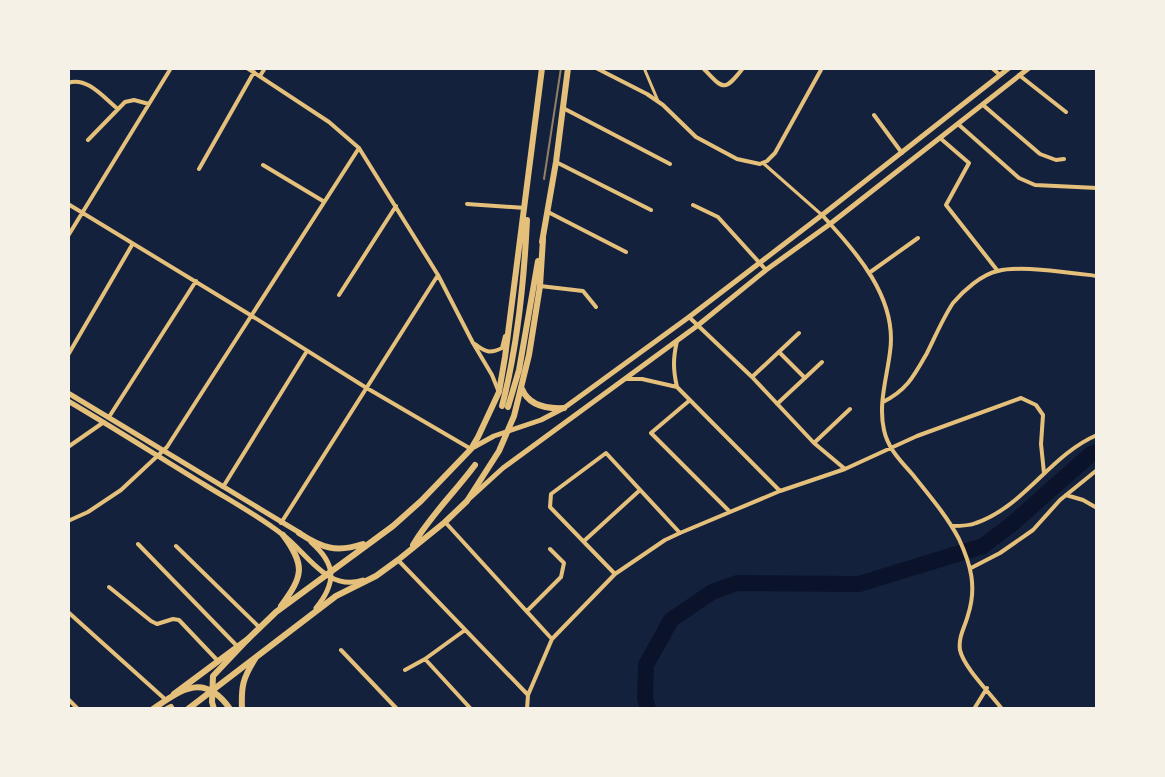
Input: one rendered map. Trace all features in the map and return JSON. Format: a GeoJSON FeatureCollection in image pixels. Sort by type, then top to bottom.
{"type":"FeatureCollection","features":[{"type":"Feature","properties":{"kind":"main road"},"geometry":{"type":"LineString","coordinates":[[214,709],[213,676],[259,627],[393,526],[471,449],[499,392],[542,68]]}},
{"type":"Feature","properties":{"kind":"main road"},"geometry":{"type":"LineString","coordinates":[[529,177],[522,292],[505,407],[519,370],[548,212],[568,68]]}},
{"type":"Feature","properties":{"kind":"main road"},"geometry":{"type":"LineString","coordinates":[[471,449],[564,408],[761,262],[1009,68]]}},
{"type":"Feature","properties":{"kind":"main road"},"geometry":{"type":"LineString","coordinates":[[188,709],[336,596],[376,576],[398,560],[503,468],[697,326],[1029,68]]}},
{"type":"Feature","properties":{"kind":"main road"},"geometry":{"type":"LineString","coordinates":[[467,501],[499,451],[522,389],[540,286],[543,239]]}},
{"type":"Feature","properties":{"kind":"main road"},"geometry":{"type":"LineString","coordinates":[[522,389],[525,396],[543,407],[564,408]]}},
{"type":"Feature","properties":{"kind":"main road"},"geometry":{"type":"LineString","coordinates":[[68,393],[158,456],[283,535],[329,575],[355,583],[376,576]]}},
{"type":"Feature","properties":{"kind":"main road"},"geometry":{"type":"LineString","coordinates":[[68,401],[164,451],[319,545],[348,549],[370,542]]}},
{"type":"Feature","properties":{"kind":"main road"},"geometry":{"type":"LineString","coordinates":[[409,551],[426,524],[475,465]]}},
{"type":"Feature","properties":{"kind":"main road"},"geometry":{"type":"LineString","coordinates":[[299,533],[322,551],[329,561],[326,596],[304,620]]}},
{"type":"Feature","properties":{"kind":"main road"},"geometry":{"type":"LineString","coordinates":[[276,612],[292,591],[300,565],[295,551],[283,535]]}},
{"type":"Feature","properties":{"kind":"main road"},"geometry":{"type":"LineString","coordinates":[[168,705],[217,660],[248,639]]}},
{"type":"Feature","properties":{"kind":"main road"},"geometry":{"type":"LineString","coordinates":[[242,709],[241,687],[255,659]]}},
{"type":"Feature","properties":{"kind":"main road"},"geometry":{"type":"LineString","coordinates":[[153,709],[168,705],[194,687],[203,687],[222,697],[230,709]]}},
{"type":"Feature","properties":{"kind":"street"},"geometry":{"type":"LineString","coordinates":[[68,236],[171,68]]}},
{"type":"Feature","properties":{"kind":"street"},"geometry":{"type":"LineString","coordinates":[[247,68],[329,122],[359,148],[438,275],[499,392]]}},
{"type":"Feature","properties":{"kind":"street"},"geometry":{"type":"LineString","coordinates":[[260,76],[265,68]]}},
{"type":"Feature","properties":{"kind":"street"},"geometry":{"type":"LineString","coordinates":[[596,68],[658,101],[696,137],[741,161],[755,164],[763,163],[775,153],[822,68]]}},
{"type":"Feature","properties":{"kind":"street"},"geometry":{"type":"LineString","coordinates":[[644,68],[658,101]]}},
{"type":"Feature","properties":{"kind":"street"},"geometry":{"type":"LineString","coordinates":[[703,68],[719,85],[731,84],[743,68]]}},
{"type":"Feature","properties":{"kind":"street"},"geometry":{"type":"LineString","coordinates":[[992,68],[1000,75]]}},
{"type":"Feature","properties":{"kind":"street"},"geometry":{"type":"LineString","coordinates":[[199,169],[254,72]]}},
{"type":"Feature","properties":{"kind":"street"},"geometry":{"type":"LineString","coordinates":[[1019,75],[1066,112]]}},
{"type":"Feature","properties":{"kind":"street"},"geometry":{"type":"LineString","coordinates":[[68,83],[75,80],[85,83],[118,109]]}},
{"type":"Feature","properties":{"kind":"street"},"geometry":{"type":"LineString","coordinates":[[88,140],[125,102],[132,100],[149,104]]}},
{"type":"Feature","properties":{"kind":"street"},"geometry":{"type":"LineString","coordinates":[[983,105],[1040,154],[1056,160],[1064,159]]}},
{"type":"Feature","properties":{"kind":"street"},"geometry":{"type":"LineString","coordinates":[[563,108],[670,164]]}},
{"type":"Feature","properties":{"kind":"street"},"geometry":{"type":"LineString","coordinates":[[874,115],[902,153]]}},
{"type":"Feature","properties":{"kind":"street"},"geometry":{"type":"LineString","coordinates":[[958,124],[1019,178],[1035,185],[1097,188]]}},
{"type":"Feature","properties":{"kind":"street"},"geometry":{"type":"LineString","coordinates":[[940,138],[969,163],[946,205],[998,271]]}},
{"type":"Feature","properties":{"kind":"street"},"geometry":{"type":"LineString","coordinates":[[68,521],[121,490],[164,451],[359,148]]}},
{"type":"Feature","properties":{"kind":"street"},"geometry":{"type":"LineString","coordinates":[[556,162],[651,210]]}},
{"type":"Feature","properties":{"kind":"street"},"geometry":{"type":"LineString","coordinates":[[763,163],[822,215],[869,273],[881,294],[890,324],[891,344],[883,402],[884,429],[891,449],[931,497],[959,539],[971,568],[973,592],[960,641],[961,653],[1002,709]]}},
{"type":"Feature","properties":{"kind":"street"},"geometry":{"type":"LineString","coordinates":[[263,165],[323,201]]}},
{"type":"Feature","properties":{"kind":"street"},"geometry":{"type":"LineString","coordinates":[[68,204],[471,449]]}},
{"type":"Feature","properties":{"kind":"street"},"geometry":{"type":"LineString","coordinates":[[467,204],[525,208]]}},
{"type":"Feature","properties":{"kind":"street"},"geometry":{"type":"LineString","coordinates":[[693,205],[718,217],[766,270]]}},
{"type":"Feature","properties":{"kind":"street"},"geometry":{"type":"LineString","coordinates":[[339,295],[396,206]]}},
{"type":"Feature","properties":{"kind":"street"},"geometry":{"type":"LineString","coordinates":[[548,212],[626,252]]}},
{"type":"Feature","properties":{"kind":"street"},"geometry":{"type":"LineString","coordinates":[[869,273],[918,238]]}},
{"type":"Feature","properties":{"kind":"street"},"geometry":{"type":"LineString","coordinates":[[68,355],[132,245]]}},
{"type":"Feature","properties":{"kind":"street"},"geometry":{"type":"LineString","coordinates":[[883,402],[902,391],[954,303],[978,280],[998,271],[1025,269],[1097,276]]}},
{"type":"Feature","properties":{"kind":"street"},"geometry":{"type":"LineString","coordinates":[[281,523],[438,275]]}},
{"type":"Feature","properties":{"kind":"street"},"geometry":{"type":"LineString","coordinates":[[68,447],[106,420],[196,281]]}},
{"type":"Feature","properties":{"kind":"street"},"geometry":{"type":"LineString","coordinates":[[540,286],[583,291],[596,307]]}},
{"type":"Feature","properties":{"kind":"street"},"geometry":{"type":"LineString","coordinates":[[689,317],[752,377],[814,443],[845,469]]}},
{"type":"Feature","properties":{"kind":"street"},"geometry":{"type":"LineString","coordinates":[[473,343],[484,352],[502,348],[509,321]]}},
{"type":"Feature","properties":{"kind":"street"},"geometry":{"type":"LineString","coordinates":[[752,377],[799,333]]}},
{"type":"Feature","properties":{"kind":"street"},"geometry":{"type":"LineString","coordinates":[[677,341],[673,371],[677,387],[780,491]]}},
{"type":"Feature","properties":{"kind":"street"},"geometry":{"type":"LineString","coordinates":[[223,487],[307,351]]}},
{"type":"Feature","properties":{"kind":"street"},"geometry":{"type":"LineString","coordinates":[[779,352],[805,378]]}},
{"type":"Feature","properties":{"kind":"street"},"geometry":{"type":"LineString","coordinates":[[777,404],[822,362]]}},
{"type":"Feature","properties":{"kind":"street"},"geometry":{"type":"LineString","coordinates":[[626,379],[642,379],[677,387]]}},
{"type":"Feature","properties":{"kind":"street"},"geometry":{"type":"LineString","coordinates":[[527,709],[528,695],[552,639],[615,574],[680,533],[780,491],[845,469],[917,436],[1021,398],[1036,405],[1043,415],[1041,444],[1044,473]]}},
{"type":"Feature","properties":{"kind":"street"},"geometry":{"type":"LineString","coordinates":[[643,440],[690,400]]}},
{"type":"Feature","properties":{"kind":"street"},"geometry":{"type":"LineString","coordinates":[[814,443],[850,409]]}},
{"type":"Feature","properties":{"kind":"street"},"geometry":{"type":"LineString","coordinates":[[651,433],[729,512]]}},
{"type":"Feature","properties":{"kind":"street"},"geometry":{"type":"LineString","coordinates":[[952,526],[975,524],[1006,507],[1082,442],[1097,435]]}},
{"type":"Feature","properties":{"kind":"street"},"geometry":{"type":"LineString","coordinates":[[615,574],[550,507],[551,494],[606,453],[680,533]]}},
{"type":"Feature","properties":{"kind":"street"},"geometry":{"type":"LineString","coordinates":[[971,568],[1033,530],[1066,495],[1097,470]]}},
{"type":"Feature","properties":{"kind":"street"},"geometry":{"type":"LineString","coordinates":[[584,541],[640,490]]}},
{"type":"Feature","properties":{"kind":"street"},"geometry":{"type":"LineString","coordinates":[[1066,495],[1097,508]]}},
{"type":"Feature","properties":{"kind":"street"},"geometry":{"type":"LineString","coordinates":[[445,522],[552,639]]}},
{"type":"Feature","properties":{"kind":"street"},"geometry":{"type":"LineString","coordinates":[[138,544],[237,646]]}},
{"type":"Feature","properties":{"kind":"street"},"geometry":{"type":"LineString","coordinates":[[176,546],[259,627]]}},
{"type":"Feature","properties":{"kind":"street"},"geometry":{"type":"LineString","coordinates":[[527,611],[561,577],[564,563],[550,549]]}},
{"type":"Feature","properties":{"kind":"street"},"geometry":{"type":"LineString","coordinates":[[398,560],[528,695]]}},
{"type":"Feature","properties":{"kind":"street"},"geometry":{"type":"LineString","coordinates":[[109,587],[157,624],[179,620],[217,660]]}},
{"type":"Feature","properties":{"kind":"street"},"geometry":{"type":"LineString","coordinates":[[68,612],[168,705]]}},
{"type":"Feature","properties":{"kind":"street"},"geometry":{"type":"LineString","coordinates":[[405,670],[465,630]]}},
{"type":"Feature","properties":{"kind":"street"},"geometry":{"type":"LineString","coordinates":[[341,650],[397,709]]}},
{"type":"Feature","properties":{"kind":"street"},"geometry":{"type":"LineString","coordinates":[[425,659],[471,709]]}},
{"type":"Feature","properties":{"kind":"street"},"geometry":{"type":"LineString","coordinates":[[974,709],[987,688]]}},
{"type":"Feature","properties":{"kind":"street"},"geometry":{"type":"LineString","coordinates":[[68,699],[78,709]]}},
{"type":"Feature","properties":{"kind":"waterway"},"geometry":{"type":"LineString","coordinates":[[648,709],[645,698],[646,665],[671,620],[712,592],[737,583],[859,584],[983,546],[1097,452]]}},
{"type":"Feature","properties":{"kind":"tram line"},"geometry":{"type":"LineString","coordinates":[[544,179],[561,68]]}}]}
